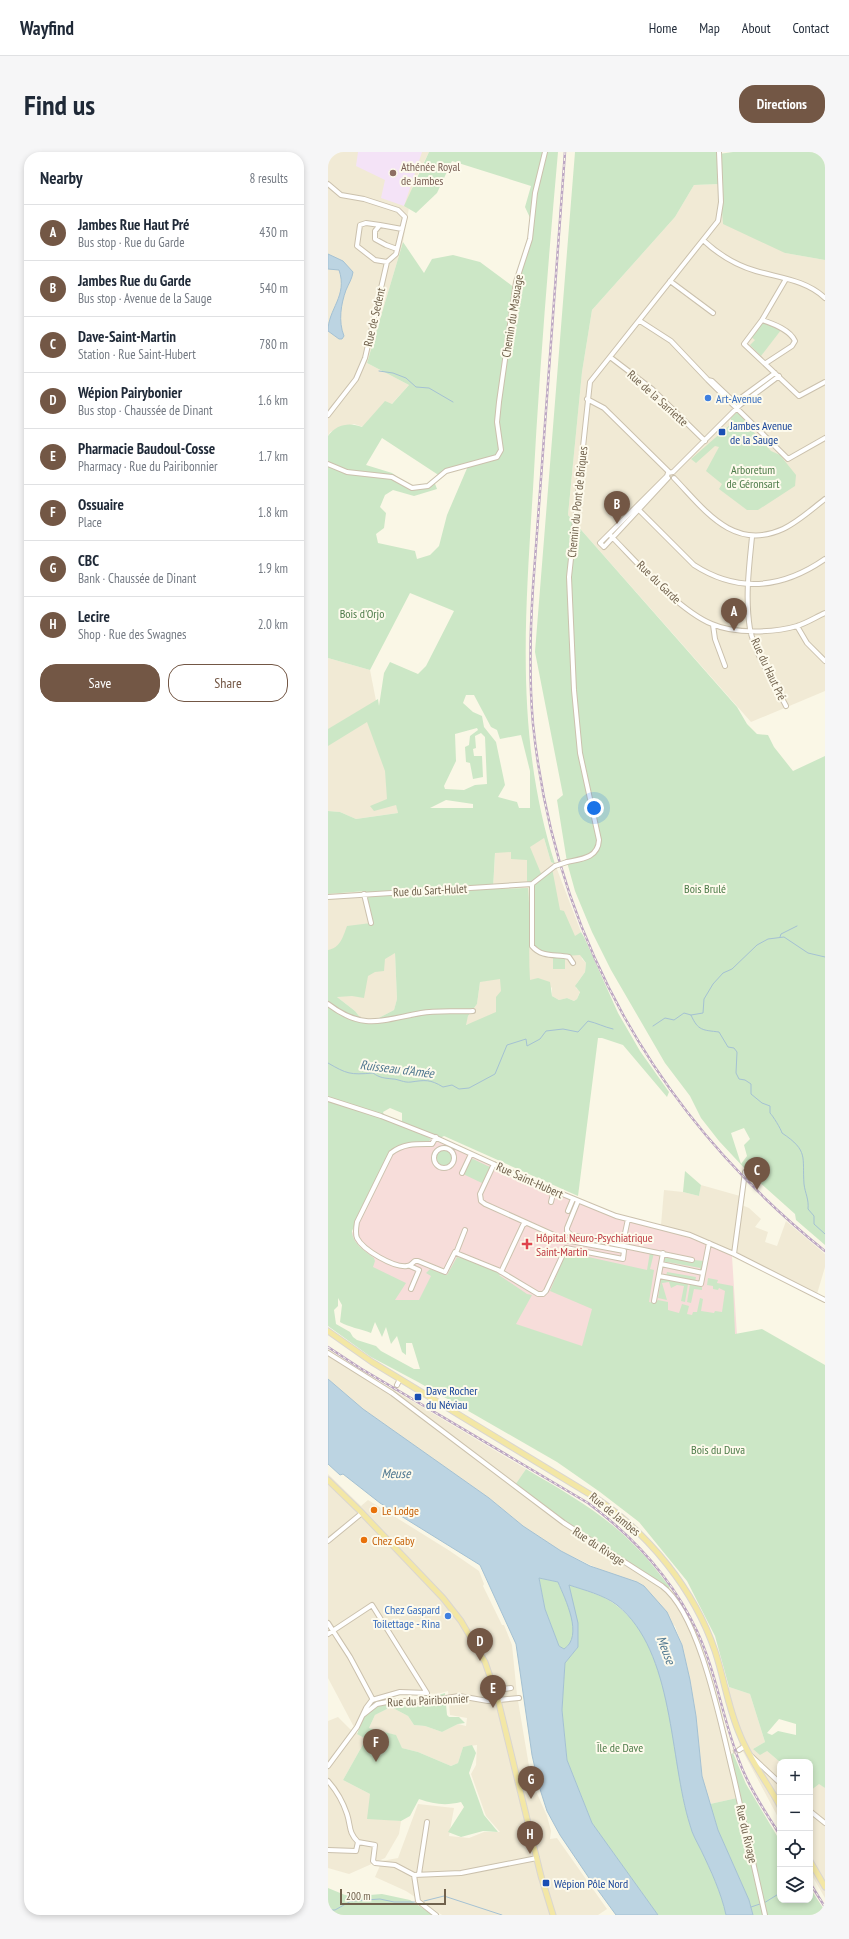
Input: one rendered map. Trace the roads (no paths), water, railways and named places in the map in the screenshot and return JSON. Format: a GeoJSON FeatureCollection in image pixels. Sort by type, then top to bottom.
{"type":"FeatureCollection","features":[{"type":"Feature","properties":{"kind":"main road","name":"Rue de Jambes"},"geometry":{"type":"LineString","coordinates":[[328,1331],[358,1353],[586,1491],[613,1510],[647,1541],[674,1574],[702,1622],[714,1649],[736,1726],[750,1755],[777,1800]]}},
{"type":"Feature","properties":{"kind":"main road"},"geometry":{"type":"LineString","coordinates":[[328,1480],[362,1513],[443,1598],[461,1621],[485,1662],[496,1690],[546,1898],[553,1915]]}},
{"type":"Feature","properties":{"kind":"main road"},"geometry":{"type":"LineString","coordinates":[[813,1866],[825,1887]]}},
{"type":"Feature","properties":{"kind":"street","name":"Chemin du Masuage"},"geometry":{"type":"LineString","coordinates":[[328,464],[347,472],[392,477],[412,488],[428,486],[446,471],[497,457],[502,450],[497,422],[516,282],[530,239],[535,193],[545,152]]}},
{"type":"Feature","properties":{"kind":"street","name":"Chemin du Pont de Briques"},"geometry":{"type":"LineString","coordinates":[[532,884],[555,866],[587,858],[592,855],[597,848],[599,840],[580,753],[574,690],[569,577],[590,382],[718,221],[721,202],[719,152]]}},
{"type":"Feature","properties":{"kind":"street","name":"Rue de Sedent"},"geometry":{"type":"LineString","coordinates":[[328,184],[342,195],[364,199],[398,210],[405,218],[396,254],[387,262],[365,358],[356,379],[328,415]]}},
{"type":"Feature","properties":{"kind":"street"},"geometry":{"type":"LineString","coordinates":[[387,262],[375,260],[357,246],[360,225],[366,223],[402,229]]}},
{"type":"Feature","properties":{"kind":"street"},"geometry":{"type":"LineString","coordinates":[[380,225],[375,231],[375,238],[386,245],[397,249]]}},
{"type":"Feature","properties":{"kind":"street"},"geometry":{"type":"LineString","coordinates":[[703,240],[718,254],[737,264],[810,287],[825,298]]}},
{"type":"Feature","properties":{"kind":"street"},"geometry":{"type":"LineString","coordinates":[[786,279],[762,320],[744,344],[766,363],[774,373],[799,396],[825,382]]}},
{"type":"Feature","properties":{"kind":"street"},"geometry":{"type":"LineString","coordinates":[[670,282],[712,313]]}},
{"type":"Feature","properties":{"kind":"street"},"geometry":{"type":"LineString","coordinates":[[762,320],[782,328],[790,334],[795,342],[792,346],[766,363]]}},
{"type":"Feature","properties":{"kind":"street"},"geometry":{"type":"LineString","coordinates":[[640,321],[671,341],[708,380],[712,381],[731,399],[731,401],[738,406],[788,458],[825,438]]}},
{"type":"Feature","properties":{"kind":"street","name":"Rue de la Sarriette"},"geometry":{"type":"LineString","coordinates":[[610,357],[652,389],[705,442]]}},
{"type":"Feature","properties":{"kind":"street"},"geometry":{"type":"LineString","coordinates":[[738,406],[738,400],[774,373]]}},
{"type":"Feature","properties":{"kind":"street"},"geometry":{"type":"LineString","coordinates":[[779,376],[738,406],[705,442],[669,475],[637,509],[694,565],[703,571],[725,580],[761,584],[784,580],[807,572],[825,559]]}},
{"type":"Feature","properties":{"kind":"street"},"geometry":{"type":"LineString","coordinates":[[587,399],[604,408],[713,518],[736,532],[752,537],[768,535],[784,529],[825,499]]}},
{"type":"Feature","properties":{"kind":"street","name":"Rue du Garde"},"geometry":{"type":"LineString","coordinates":[[637,509],[611,536],[688,610],[713,625],[733,629],[771,630],[797,626],[825,613]]}},
{"type":"Feature","properties":{"kind":"street","name":"Rue du Haut Pré"},"geometry":{"type":"LineString","coordinates":[[752,537],[748,583],[750,630],[764,664],[786,706]]}},
{"type":"Feature","properties":{"kind":"street"},"geometry":{"type":"LineString","coordinates":[[713,625],[715,638],[725,666]]}},
{"type":"Feature","properties":{"kind":"street"},"geometry":{"type":"LineString","coordinates":[[797,626],[807,643],[825,661]]}},
{"type":"Feature","properties":{"kind":"street"},"geometry":{"type":"LineString","coordinates":[[532,884],[532,946],[536,950],[550,956],[569,957],[572,963]]}},
{"type":"Feature","properties":{"kind":"street","name":"Rue du Sart-Hulet"},"geometry":{"type":"LineString","coordinates":[[328,896],[532,884]]}},
{"type":"Feature","properties":{"kind":"street"},"geometry":{"type":"LineString","coordinates":[[364,894],[371,923]]}},
{"type":"Feature","properties":{"kind":"street"},"geometry":{"type":"LineString","coordinates":[[328,1004],[348,1017],[378,1021],[400,1018],[423,1012],[473,1011]]}},
{"type":"Feature","properties":{"kind":"street","name":"Rue Saint-Hubert"},"geometry":{"type":"LineString","coordinates":[[328,1099],[381,1116],[436,1137],[575,1200],[628,1219],[690,1234],[734,1254],[825,1300]]}},
{"type":"Feature","properties":{"kind":"street"},"geometry":{"type":"LineString","coordinates":[[411,1289],[419,1270],[410,1266],[406,1267],[379,1258],[360,1241],[356,1232],[356,1227],[391,1153],[397,1148],[407,1145],[432,1144],[436,1137]]}},
{"type":"Feature","properties":{"kind":"street"},"geometry":{"type":"LineString","coordinates":[[448,1149],[450,1144]]}},
{"type":"Feature","properties":{"kind":"street"},"geometry":{"type":"LineString","coordinates":[[441,1148],[448,1149],[454,1156],[453,1162],[449,1167],[440,1167],[435,1162],[434,1156],[441,1148]]}},
{"type":"Feature","properties":{"kind":"street"},"geometry":{"type":"LineString","coordinates":[[462,1173],[472,1154]]}},
{"type":"Feature","properties":{"kind":"street"},"geometry":{"type":"LineString","coordinates":[[494,1164],[480,1194],[481,1201],[562,1238],[624,1251],[623,1259],[566,1248]]}},
{"type":"Feature","properties":{"kind":"street"},"geometry":{"type":"LineString","coordinates":[[734,1254],[744,1172]]}},
{"type":"Feature","properties":{"kind":"street"},"geometry":{"type":"LineString","coordinates":[[551,1202],[554,1190]]}},
{"type":"Feature","properties":{"kind":"street"},"geometry":{"type":"LineString","coordinates":[[562,1238],[567,1231],[575,1200]]}},
{"type":"Feature","properties":{"kind":"street"},"geometry":{"type":"LineString","coordinates":[[568,1211],[575,1200]]}},
{"type":"Feature","properties":{"kind":"street"},"geometry":{"type":"LineString","coordinates":[[614,1243],[616,1240],[624,1238],[628,1219]]}},
{"type":"Feature","properties":{"kind":"street"},"geometry":{"type":"LineString","coordinates":[[501,1272],[523,1225],[526,1222]]}},
{"type":"Feature","properties":{"kind":"street"},"geometry":{"type":"LineString","coordinates":[[410,1266],[412,1262],[418,1261],[445,1272],[465,1230]]}},
{"type":"Feature","properties":{"kind":"street"},"geometry":{"type":"LineString","coordinates":[[567,1231],[574,1235],[692,1260]]}},
{"type":"Feature","properties":{"kind":"street"},"geometry":{"type":"LineString","coordinates":[[455,1252],[501,1272],[532,1292],[542,1294],[546,1291],[566,1248],[574,1235]]}},
{"type":"Feature","properties":{"kind":"street"},"geometry":{"type":"LineString","coordinates":[[659,1276],[701,1284],[709,1243]]}},
{"type":"Feature","properties":{"kind":"street"},"geometry":{"type":"LineString","coordinates":[[654,1301],[663,1253]]}},
{"type":"Feature","properties":{"kind":"street"},"geometry":{"type":"LineString","coordinates":[[661,1264],[703,1273]]}},
{"type":"Feature","properties":{"kind":"street","name":"Rue du Rivage"},"geometry":{"type":"LineString","coordinates":[[328,1353],[393,1392],[564,1523],[670,1592],[689,1626],[704,1660],[728,1754],[765,1915]]}},
{"type":"Feature","properties":{"kind":"street"},"geometry":{"type":"LineString","coordinates":[[397,1385],[400,1379]]}},
{"type":"Feature","properties":{"kind":"street"},"geometry":{"type":"LineString","coordinates":[[328,1541],[362,1513]]}},
{"type":"Feature","properties":{"kind":"street"},"geometry":{"type":"LineString","coordinates":[[328,1623],[332,1630],[350,1657],[372,1700],[400,1692],[427,1693],[372,1605],[332,1630],[328,1634]]}},
{"type":"Feature","properties":{"kind":"street"},"geometry":{"type":"LineString","coordinates":[[496,1690],[511,1688]]}},
{"type":"Feature","properties":{"kind":"street","name":"Rue du Pairibonnier"},"geometry":{"type":"LineString","coordinates":[[362,1716],[376,1704],[392,1701],[427,1701],[459,1696],[488,1701],[519,1698]]}},
{"type":"Feature","properties":{"kind":"street","name":"Rue du Pairibonnier"},"geometry":{"type":"LineString","coordinates":[[328,1766],[357,1727],[372,1700]]}},
{"type":"Feature","properties":{"kind":"street"},"geometry":{"type":"LineString","coordinates":[[739,1750],[745,1746]]}},
{"type":"Feature","properties":{"kind":"street"},"geometry":{"type":"LineString","coordinates":[[728,1754],[733,1752]]}},
{"type":"Feature","properties":{"kind":"street"},"geometry":{"type":"LineString","coordinates":[[750,1755],[777,1780]]}},
{"type":"Feature","properties":{"kind":"street"},"geometry":{"type":"LineString","coordinates":[[328,1781],[341,1801],[347,1815],[350,1832],[358,1842],[375,1845],[373,1861],[375,1863],[395,1865],[414,1875],[461,1873],[537,1858]]}},
{"type":"Feature","properties":{"kind":"street"},"geometry":{"type":"LineString","coordinates":[[813,1813],[825,1823]]}},
{"type":"Feature","properties":{"kind":"street"},"geometry":{"type":"LineString","coordinates":[[420,1874],[427,1822]]}},
{"type":"Feature","properties":{"kind":"street"},"geometry":{"type":"LineString","coordinates":[[328,1850],[356,1851],[358,1842]]}},
{"type":"Feature","properties":{"kind":"street"},"geometry":{"type":"LineString","coordinates":[[414,1875],[418,1901],[436,1915]]}},
{"type":"Feature","properties":{"kind":"water"},"geometry":{"type":"Polygon","coordinates":[[[328,254],[343,261],[353,272],[344,295],[342,307],[341,324],[344,336],[342,339],[339,339],[328,331],[331,316],[341,287],[341,279],[339,270],[328,269],[328,254]]]}},
{"type":"Feature","properties":{"kind":"water","name":"Meuse"},"geometry":{"type":"Polygon","coordinates":[[[328,1379],[363,1409],[489,1498],[523,1526],[561,1551],[590,1566],[637,1582],[644,1586],[667,1612],[682,1645],[696,1716],[702,1776],[718,1830],[749,1900],[753,1915],[726,1915],[715,1882],[693,1835],[683,1799],[667,1708],[660,1678],[650,1650],[636,1625],[612,1601],[569,1585],[578,1623],[578,1647],[565,1663],[562,1710],[567,1760],[592,1823],[658,1915],[616,1915],[560,1835],[547,1811],[539,1786],[532,1755],[516,1644],[480,1565],[380,1503],[343,1474],[340,1475],[328,1464],[328,1379]],[[539,1578],[545,1609],[559,1646],[564,1649],[570,1643],[573,1627],[568,1607],[558,1582],[539,1578]]]}},
{"type":"Feature","properties":{"kind":"waterway"},"geometry":{"type":"LineString","coordinates":[[379,371],[393,373],[406,378],[416,387],[429,388],[453,402]]}},
{"type":"Feature","properties":{"kind":"waterway"},"geometry":{"type":"LineString","coordinates":[[780,937],[781,934],[797,926]]}},
{"type":"Feature","properties":{"kind":"waterway"},"geometry":{"type":"LineString","coordinates":[[691,1015],[703,1013],[704,999],[713,984],[723,973],[732,969],[757,945],[768,939],[784,937],[808,953],[825,957]]}},
{"type":"Feature","properties":{"kind":"waterway","name":"Ruisseau d'Amée"},"geometry":{"type":"LineString","coordinates":[[653,1026],[665,1018],[674,1020],[684,1013],[691,1015],[696,1024],[702,1029],[719,1032],[728,1047],[734,1048],[737,1052],[736,1073],[739,1079],[745,1080],[751,1084],[751,1094],[762,1103],[770,1106],[770,1113],[782,1133],[791,1139],[800,1150],[803,1161],[804,1184],[808,1209],[814,1216],[814,1224],[825,1234]]}},
{"type":"Feature","properties":{"kind":"waterway","name":"Ruisseau d'Amée"},"geometry":{"type":"LineString","coordinates":[[328,1063],[349,1073],[373,1073],[382,1078],[406,1082],[427,1081],[443,1087],[452,1085],[459,1089],[469,1088],[495,1074],[507,1045],[526,1039],[527,1046],[540,1039],[546,1031],[563,1029],[578,1032],[588,1021],[613,1029]]}},
{"type":"Feature","properties":{"kind":"waterway"},"geometry":{"type":"LineString","coordinates":[[764,1903],[777,1895]]}},
{"type":"Feature","properties":{"kind":"waterway"},"geometry":{"type":"LineString","coordinates":[[424,1901],[444,1896],[502,1915]]}},
{"type":"Feature","properties":{"kind":"waterway"},"geometry":{"type":"LineString","coordinates":[[328,1910],[335,1910],[351,1901],[380,1899],[394,1902],[415,1902]]}},
{"type":"Feature","properties":{"kind":"waterway"},"geometry":{"type":"LineString","coordinates":[[751,1907],[760,1904]]}},
{"type":"Feature","properties":{"kind":"tunnel"},"geometry":{"type":"LineString","coordinates":[[394,1390],[397,1385]]}},
{"type":"Feature","properties":{"kind":"tunnel"},"geometry":{"type":"LineString","coordinates":[[733,1752],[739,1750]]}},
{"type":"Feature","properties":{"kind":"railway"},"geometry":{"type":"LineString","coordinates":[[565,152],[533,587],[531,638],[530,673],[533,724],[545,803],[564,878],[591,949],[625,1018],[665,1082],[712,1142],[765,1199],[825,1251]]}},
{"type":"Feature","properties":{"kind":"railway"},"geometry":{"type":"LineString","coordinates":[[328,1347],[360,1368],[588,1503],[636,1544],[664,1576],[676,1593],[697,1631],[709,1662],[732,1742],[742,1768],[757,1798],[778,1831]]}},
{"type":"Feature","properties":{"kind":"railway"},"geometry":{"type":"LineString","coordinates":[[813,1888],[825,1907]]}},
{"type":"Feature","properties":{"kind":"place","name":"Athénée Royal de Jambes"},"geometry":{"type":"Point","coordinates":[393,173]}},
{"type":"Feature","properties":{"kind":"place","name":"Art-Avenue"},"geometry":{"type":"Point","coordinates":[708,398]}},
{"type":"Feature","properties":{"kind":"place","name":"Jambes Avenue de la Sauge"},"geometry":{"type":"Point","coordinates":[722,432]}},
{"type":"Feature","properties":{"kind":"place","name":"Jambes Rue du Garde"},"geometry":{"type":"Point","coordinates":[617,524]}},
{"type":"Feature","properties":{"kind":"place","name":"Jambes Rue Haut Pré"},"geometry":{"type":"Point","coordinates":[734,631]}},
{"type":"Feature","properties":{"kind":"place","name":"Dave-Saint-Martin"},"geometry":{"type":"Point","coordinates":[757,1190]}},
{"type":"Feature","properties":{"kind":"place","name":"Hôpital Neuro-Psychiatrique Saint-Martin"},"geometry":{"type":"Point","coordinates":[527,1244]}},
{"type":"Feature","properties":{"kind":"place","name":"Dave Rocher du Néviau"},"geometry":{"type":"Point","coordinates":[418,1397]}},
{"type":"Feature","properties":{"kind":"place","name":"Le Lodge"},"geometry":{"type":"Point","coordinates":[374,1510]}},
{"type":"Feature","properties":{"kind":"place","name":"Chez Gaby"},"geometry":{"type":"Point","coordinates":[364,1540]}},
{"type":"Feature","properties":{"kind":"place","name":"Chez Gaspard Toilettage - Rina"},"geometry":{"type":"Point","coordinates":[448,1616]}},
{"type":"Feature","properties":{"kind":"place","name":"Wépion Pairybonier"},"geometry":{"type":"Point","coordinates":[480,1661]}},
{"type":"Feature","properties":{"kind":"place","name":"Pharmacie Baudoul-Cosse"},"geometry":{"type":"Point","coordinates":[493,1708]}},
{"type":"Feature","properties":{"kind":"place","name":"Ossuaire"},"geometry":{"type":"Point","coordinates":[376,1762]}},
{"type":"Feature","properties":{"kind":"place","name":"CBC"},"geometry":{"type":"Point","coordinates":[531,1799]}},
{"type":"Feature","properties":{"kind":"place","name":"Lecire"},"geometry":{"type":"Point","coordinates":[530,1854]}},
{"type":"Feature","properties":{"kind":"place","name":"Wépion Pôle Nord"},"geometry":{"type":"Point","coordinates":[546,1883]}},
{"type":"Feature","properties":{"kind":"park label","name":"Arboretum de Géronsart"},"geometry":{"type":"Point","coordinates":[753,476]}},
{"type":"Feature","properties":{"kind":"park label","name":"Bois d'Orjo"},"geometry":{"type":"Point","coordinates":[362,613]}},
{"type":"Feature","properties":{"kind":"park label","name":"Bois Brulé"},"geometry":{"type":"Point","coordinates":[705,888]}},
{"type":"Feature","properties":{"kind":"park label","name":"Bois du Duva"},"geometry":{"type":"Point","coordinates":[718,1449]}},
{"type":"Feature","properties":{"kind":"park label","name":"Île de Dave"},"geometry":{"type":"Point","coordinates":[620,1747]}}]}
